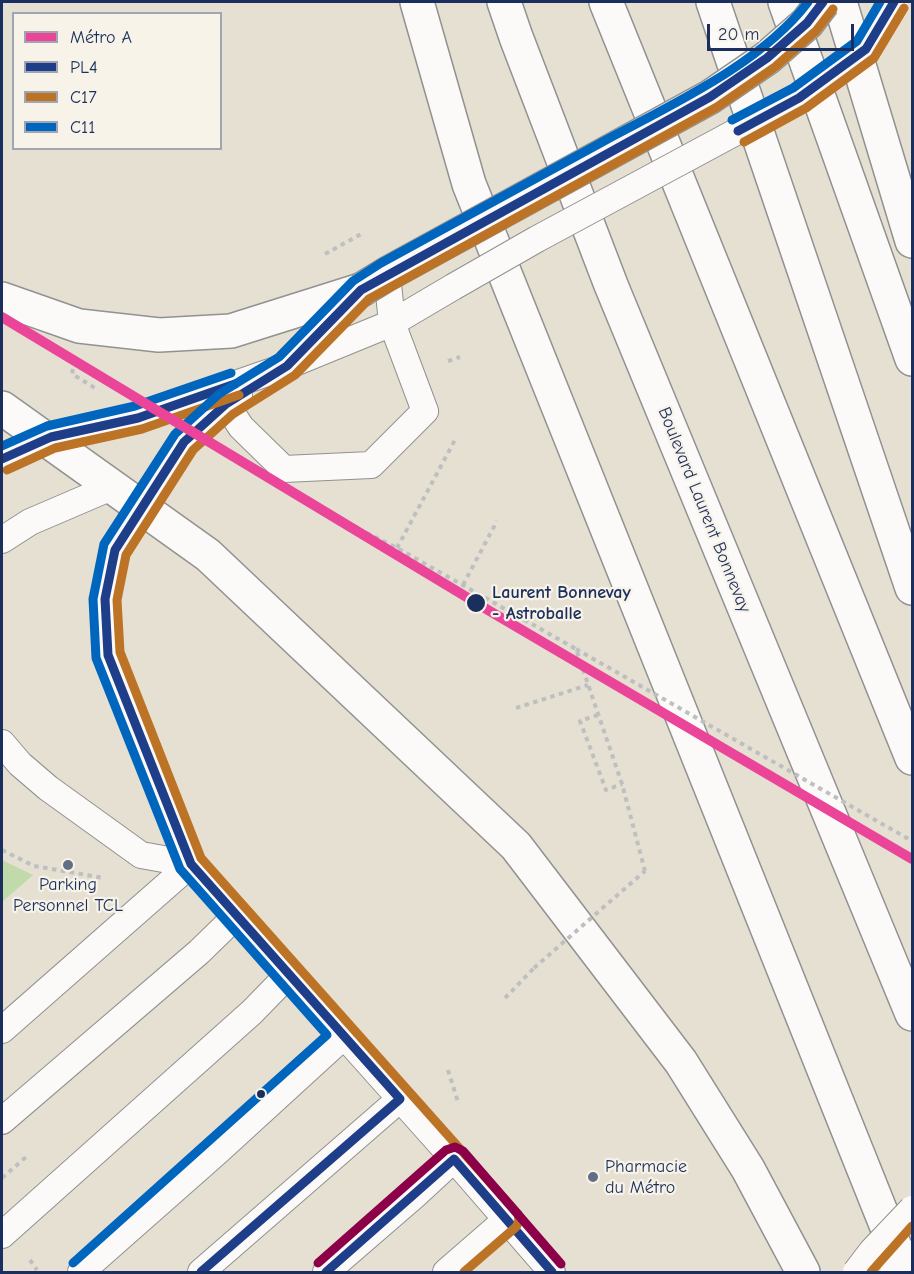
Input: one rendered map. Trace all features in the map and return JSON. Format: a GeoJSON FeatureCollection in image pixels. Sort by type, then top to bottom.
{"type":"FeatureCollection","features":[{"type":"Feature","properties":{"kind":"main road"},"geometry":{"type":"LineString","coordinates":[[417,2],[469,184],[905,1272]]}},
{"type":"Feature","properties":{"kind":"main road","name":"Boulevard Laurent Bonnevay"},"geometry":{"type":"LineString","coordinates":[[504,2],[611,285],[912,1014]]}},
{"type":"Feature","properties":{"kind":"main road"},"geometry":{"type":"LineString","coordinates":[[606,2],[912,758]]}},
{"type":"Feature","properties":{"kind":"main road"},"geometry":{"type":"LineString","coordinates":[[713,2],[912,588]]}},
{"type":"Feature","properties":{"kind":"main road"},"geometry":{"type":"LineString","coordinates":[[785,2],[912,359]]}},
{"type":"Feature","properties":{"kind":"main road"},"geometry":{"type":"LineString","coordinates":[[2,299],[78,326],[159,335],[231,330],[374,282],[710,98],[767,58],[807,23],[823,2]]}},
{"type":"Feature","properties":{"kind":"main road"},"geometry":{"type":"LineString","coordinates":[[840,2],[912,241]]}},
{"type":"Feature","properties":{"kind":"main road"},"geometry":{"type":"LineString","coordinates":[[2,408],[208,555],[516,846],[681,1062],[748,1168],[803,1272]]}},
{"type":"Feature","properties":{"kind":"main road"},"geometry":{"type":"LineString","coordinates":[[897,1272],[912,1257]]}},
{"type":"Feature","properties":{"kind":"lane"},"geometry":{"type":"LineString","coordinates":[[2,459],[51,437],[138,418],[287,366],[392,322],[537,239],[799,98],[866,49],[894,2]]}},
{"type":"Feature","properties":{"kind":"lane"},"geometry":{"type":"LineString","coordinates":[[226,404],[241,428],[284,469],[371,465],[425,411],[392,322],[374,282],[287,366],[226,404],[184,442],[116,550],[105,599],[108,655],[191,864],[552,1272]]}},
{"type":"Feature","properties":{"kind":"lane"},"geometry":{"type":"LineString","coordinates":[[2,540],[30,522],[114,486]]}},
{"type":"Feature","properties":{"kind":"lane"},"geometry":{"type":"LineString","coordinates":[[2,743],[20,764],[48,788],[141,855],[191,864]]}},
{"type":"Feature","properties":{"kind":"lane"},"geometry":{"type":"LineString","coordinates":[[2,1030],[191,864]]}},
{"type":"Feature","properties":{"kind":"lane"},"geometry":{"type":"LineString","coordinates":[[2,1121],[199,952],[237,915]]}},
{"type":"Feature","properties":{"kind":"lane"},"geometry":{"type":"LineString","coordinates":[[2,1235],[252,1012],[289,974]]}},
{"type":"Feature","properties":{"kind":"lane"},"geometry":{"type":"LineString","coordinates":[[81,1272],[344,1036]]}},
{"type":"Feature","properties":{"kind":"lane"},"geometry":{"type":"LineString","coordinates":[[201,1272],[400,1099]]}},
{"type":"Feature","properties":{"kind":"lane"},"geometry":{"type":"LineString","coordinates":[[326,1272],[454,1159]]}},
{"type":"Feature","properties":{"kind":"lane"},"geometry":{"type":"LineString","coordinates":[[856,1272],[872,1251],[912,1209]]}},
{"type":"Feature","properties":{"kind":"lane"},"geometry":{"type":"LineString","coordinates":[[446,1272],[507,1219]]}},
{"type":"Feature","properties":{"kind":"path"},"geometry":{"type":"LineString","coordinates":[[460,430],[397,548],[912,841]]}},
{"type":"Feature","properties":{"kind":"path"},"geometry":{"type":"LineString","coordinates":[[463,585],[497,521]]}},
{"type":"Feature","properties":{"kind":"path"},"geometry":{"type":"LineString","coordinates":[[505,998],[534,968],[645,872],[622,784],[576,649]]}},
{"type":"Feature","properties":{"kind":"path"},"geometry":{"type":"LineString","coordinates":[[516,708],[588,685]]}},
{"type":"Feature","properties":{"kind":"path"},"geometry":{"type":"LineString","coordinates":[[598,715],[580,721],[606,789],[622,784]]}},
{"type":"Feature","properties":{"kind":"green space"},"geometry":{"type":"Polygon","coordinates":[[[2,860],[33,875],[2,902],[2,860]]]}},
{"type":"Feature","properties":{"kind":"metro line","name":"A"},"geometry":{"type":"LineString","coordinates":[[2,317],[493,613],[912,859]]}},
{"type":"Feature","properties":{"kind":"transit line","name":"C11"},"geometry":{"type":"LineString","coordinates":[[73,1263],[327,1035],[180,869],[96,658],[93,599],[104,544],[175,434],[219,394],[279,357],[353,281],[381,263],[715,80],[766,44],[789,24],[808,2]]}},
{"type":"Feature","properties":{"kind":"transit line","name":"PL4"},"geometry":{"type":"LineString","coordinates":[[201,1272],[400,1099],[191,864],[108,655],[105,599],[115,550],[184,442],[226,404],[287,366],[361,290],[710,97],[767,58],[807,23],[823,2]]}},
{"type":"Feature","properties":{"kind":"transit line","name":"C11"},"geometry":{"type":"LineString","coordinates":[[732,120],[793,88],[857,41],[880,2]]}},
{"type":"Feature","properties":{"kind":"transit line","name":"PL4"},"geometry":{"type":"LineString","coordinates":[[738,131],[799,98],[866,49],[894,2]]}},
{"type":"Feature","properties":{"kind":"transit line","name":"C17"},"geometry":{"type":"LineString","coordinates":[[744,142],[806,108],[874,58],[904,8]]}},
{"type":"Feature","properties":{"kind":"transit line","name":"C17"},"geometry":{"type":"LineString","coordinates":[[464,1272],[516,1227],[519,1221],[518,1214],[201,858],[120,652],[117,600],[126,555],[193,450],[233,414],[295,375],[369,299],[717,107],[775,67],[816,31],[833,9]]}},
{"type":"Feature","properties":{"kind":"transit line","name":"C11"},"geometry":{"type":"LineString","coordinates":[[2,446],[47,426],[135,406],[231,373]]}},
{"type":"Feature","properties":{"kind":"transit line","name":"PL4"},"geometry":{"type":"LineString","coordinates":[[2,459],[51,437],[138,418],[235,384]]}},
{"type":"Feature","properties":{"kind":"transit line","name":"C17"},"geometry":{"type":"LineString","coordinates":[[7,470],[55,448],[142,429],[239,395]]}},
{"type":"Feature","properties":{"kind":"transit line"},"geometry":{"type":"LineString","coordinates":[[318,1263],[446,1150],[455,1147],[463,1151],[561,1264]]}},
{"type":"Feature","properties":{"kind":"transit line","name":"PL4"},"geometry":{"type":"LineString","coordinates":[[326,1272],[454,1159],[552,1272]]}},
{"type":"Feature","properties":{"kind":"transit line","name":"C17"},"geometry":{"type":"LineString","coordinates":[[871,1272],[912,1226]]}},
{"type":"Feature","properties":{"kind":"place","name":"Laurent Bonnevay - Astroballe"},"geometry":{"type":"Point","coordinates":[476,603]}},
{"type":"Feature","properties":{"kind":"place","name":"Parking Personnel TCL"},"geometry":{"type":"Point","coordinates":[68,865]}},
{"type":"Feature","properties":{"kind":"place","name":"Pharmacie du Métro"},"geometry":{"type":"Point","coordinates":[593,1177]}}]}
